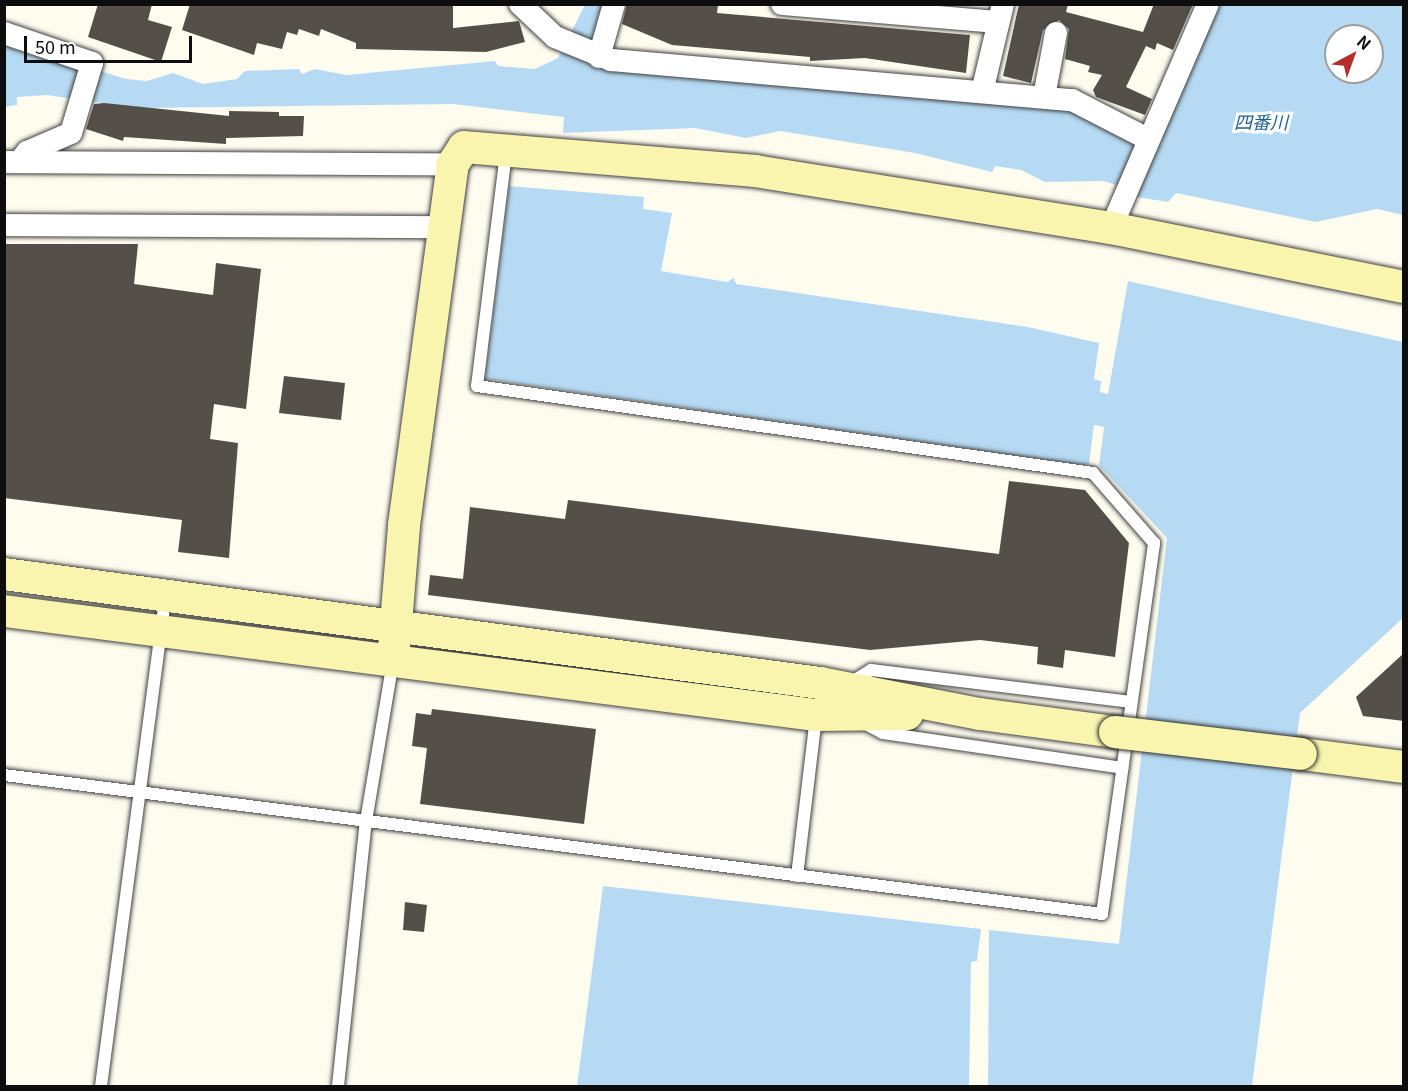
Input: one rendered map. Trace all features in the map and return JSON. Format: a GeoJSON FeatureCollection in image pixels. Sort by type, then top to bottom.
{"type":"FeatureCollection","features":[{"type":"Feature","properties":{"kind":"street"},"geometry":{"type":"LineString","coordinates":[[520,4],[565,42],[597,56],[1072,100],[1145,141]]}},
{"type":"Feature","properties":{"kind":"street"},"geometry":{"type":"LineString","coordinates":[[597,56],[614,4]]}},
{"type":"Feature","properties":{"kind":"street"},"geometry":{"type":"LineString","coordinates":[[782,4],[1000,13],[982,92]]}},
{"type":"Feature","properties":{"kind":"street"},"geometry":{"type":"LineString","coordinates":[[1111,228],[1145,141],[1208,4]]}},
{"type":"Feature","properties":{"kind":"street"},"geometry":{"type":"LineString","coordinates":[[4,33],[91,66],[71,133],[12,161]]}},
{"type":"Feature","properties":{"kind":"street"},"geometry":{"type":"LineString","coordinates":[[1044,97],[1056,33]]}},
{"type":"Feature","properties":{"kind":"street"},"geometry":{"type":"LineString","coordinates":[[393,660],[444,227],[453,164],[464,147],[507,148],[755,171],[1111,228],[1404,287]]}},
{"type":"Feature","properties":{"kind":"street"},"geometry":{"type":"LineString","coordinates":[[12,161],[453,164]]}},
{"type":"Feature","properties":{"kind":"street"},"geometry":{"type":"LineString","coordinates":[[4,225],[444,227]]}},
{"type":"Feature","properties":{"kind":"street"},"geometry":{"type":"LineString","coordinates":[[4,574],[396,626],[827,700]]}},
{"type":"Feature","properties":{"kind":"street"},"geometry":{"type":"LineString","coordinates":[[4,611],[393,660],[980,714],[1404,767]]}},
{"type":"Feature","properties":{"kind":"lane"},"geometry":{"type":"LineString","coordinates":[[4,775],[1102,914],[1154,543],[1093,473],[477,386],[507,148]]}},
{"type":"Feature","properties":{"kind":"lane"},"geometry":{"type":"LineString","coordinates":[[101,1086],[142,792],[165,594]]}},
{"type":"Feature","properties":{"kind":"lane"},"geometry":{"type":"LineString","coordinates":[[338,1086],[366,821],[393,660]]}},
{"type":"Feature","properties":{"kind":"lane"},"geometry":{"type":"LineString","coordinates":[[797,876],[827,700],[872,670],[1131,702]]}},
{"type":"Feature","properties":{"kind":"lane"},"geometry":{"type":"LineString","coordinates":[[827,700],[884,733],[1122,768]]}},
{"type":"Feature","properties":{"kind":"water","name":"四番川"},"geometry":{"type":"Polygon","coordinates":[[[585,5],[607,5],[591,62],[1075,106],[1150,150],[1216,5],[1403,5],[1403,215],[1377,209],[1316,222],[1176,193],[1168,202],[1137,197],[1133,190],[1103,181],[1045,182],[1021,170],[995,166],[992,172],[915,153],[780,131],[746,138],[695,128],[563,133],[564,117],[453,104],[136,108],[47,95],[17,97],[17,105],[5,107],[4,41],[126,79],[147,81],[173,73],[203,84],[237,79],[245,71],[299,69],[302,74],[315,69],[346,75],[495,61],[498,66],[535,69],[558,58],[585,5]]]}},
{"type":"Feature","properties":{"kind":"water"},"geometry":{"type":"Polygon","coordinates":[[[509,186],[644,197],[643,209],[672,213],[661,271],[727,282],[734,278],[736,284],[1028,327],[1099,343],[1094,379],[1101,381],[1100,392],[1108,394],[1128,281],[1403,342],[1403,618],[1300,713],[1252,1086],[988,1086],[989,930],[1119,944],[1167,538],[1099,465],[1104,427],[1094,425],[1089,464],[1081,465],[485,379],[509,186]]]}},
{"type":"Feature","properties":{"kind":"water"},"geometry":{"type":"Polygon","coordinates":[[[603,886],[981,929],[977,961],[971,962],[969,1086],[577,1086],[603,886]]]}},
{"type":"Feature","properties":{"kind":"building"},"geometry":{"type":"Polygon","coordinates":[[[98,4],[152,4],[148,20],[172,27],[161,62],[88,37],[98,4]]]}},
{"type":"Feature","properties":{"kind":"building"},"geometry":{"type":"Polygon","coordinates":[[[190,4],[453,4],[453,28],[519,21],[525,42],[486,52],[356,49],[356,43],[321,29],[319,36],[299,29],[297,35],[287,32],[282,49],[257,43],[254,55],[182,30],[190,4]]]}},
{"type":"Feature","properties":{"kind":"building"},"geometry":{"type":"Polygon","coordinates":[[[627,4],[718,5],[717,13],[970,35],[966,73],[865,58],[810,61],[810,57],[672,45],[622,24],[627,4]]]}},
{"type":"Feature","properties":{"kind":"building"},"geometry":{"type":"Polygon","coordinates":[[[1019,4],[1068,4],[1066,12],[1143,32],[1154,4],[1193,4],[1173,50],[1157,43],[1155,50],[1146,46],[1126,87],[1152,99],[1145,115],[1096,97],[1093,90],[1102,75],[1088,72],[1090,66],[1065,59],[1069,29],[1059,20],[1043,30],[1031,83],[1003,76],[1019,4]]]}},
{"type":"Feature","properties":{"kind":"building"},"geometry":{"type":"Polygon","coordinates":[[[104,103],[229,116],[229,111],[279,112],[279,116],[304,116],[303,136],[226,138],[226,144],[124,137],[123,141],[86,129],[94,104],[104,103]]]}},
{"type":"Feature","properties":{"kind":"building"},"geometry":{"type":"Polygon","coordinates":[[[4,244],[138,244],[134,284],[213,295],[216,263],[261,269],[246,409],[214,404],[210,439],[238,443],[229,558],[178,552],[182,520],[4,498],[4,244]]]}},
{"type":"Feature","properties":{"kind":"building"},"geometry":{"type":"Polygon","coordinates":[[[284,376],[345,383],[341,420],[279,413],[284,376]]]}},
{"type":"Feature","properties":{"kind":"building"},"geometry":{"type":"Polygon","coordinates":[[[1009,481],[1085,490],[1129,543],[1115,657],[1065,650],[1063,668],[1037,664],[1038,647],[980,640],[870,650],[428,595],[430,575],[463,579],[470,507],[565,519],[568,500],[999,554],[1009,481]]]}},
{"type":"Feature","properties":{"kind":"building"},"geometry":{"type":"Polygon","coordinates":[[[1404,653],[1404,721],[1363,716],[1356,697],[1404,653]]]}},
{"type":"Feature","properties":{"kind":"building"},"geometry":{"type":"Polygon","coordinates":[[[432,709],[596,729],[584,824],[420,804],[427,748],[412,746],[416,713],[431,715],[432,709]]]}},
{"type":"Feature","properties":{"kind":"building"},"geometry":{"type":"Polygon","coordinates":[[[405,902],[427,905],[424,932],[403,930],[405,902]]]}}]}
